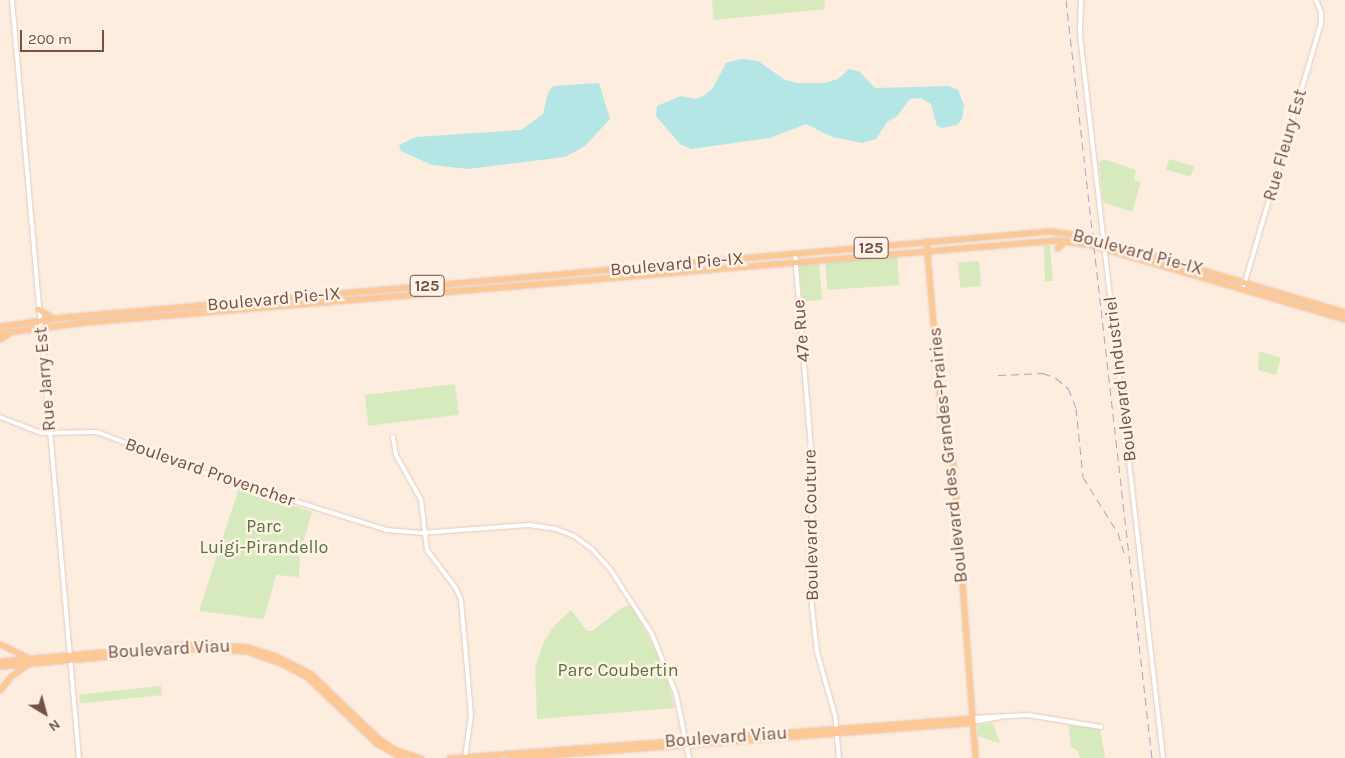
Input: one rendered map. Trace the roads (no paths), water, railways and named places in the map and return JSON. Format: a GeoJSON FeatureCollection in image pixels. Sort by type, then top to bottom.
{"type":"FeatureCollection","features":[{"type":"Feature","properties":{"kind":"main road","name":"Boulevard Pie-IX"},"geometry":{"type":"LineString","coordinates":[[2,325],[39,319],[1048,231],[1104,241],[1345,312]]}},
{"type":"Feature","properties":{"kind":"main road"},"geometry":{"type":"LineString","coordinates":[[1057,248],[1065,240]]}},
{"type":"Feature","properties":{"kind":"main road","name":"Boulevard Pie-IX"},"geometry":{"type":"LineString","coordinates":[[0,333],[40,327],[927,250],[1065,240],[1105,249],[1345,319]]}},
{"type":"Feature","properties":{"kind":"main road","name":"Boulevard des Grandes-Prairies"},"geometry":{"type":"LineString","coordinates":[[926,241],[941,415],[952,458],[975,758]]}},
{"type":"Feature","properties":{"kind":"main road"},"geometry":{"type":"LineString","coordinates":[[38,309],[53,318]]}},
{"type":"Feature","properties":{"kind":"main road"},"geometry":{"type":"LineString","coordinates":[[0,339],[10,332]]}},
{"type":"Feature","properties":{"kind":"main road","name":"Boulevard Viau"},"geometry":{"type":"LineString","coordinates":[[71,657],[208,643],[258,649],[311,674],[379,739],[396,750],[421,758]]}},
{"type":"Feature","properties":{"kind":"main road"},"geometry":{"type":"LineString","coordinates":[[0,644],[29,660],[11,676],[0,690]]}},
{"type":"Feature","properties":{"kind":"main road","name":"Boulevard Viau"},"geometry":{"type":"LineString","coordinates":[[0,661],[209,648],[260,655],[310,679],[376,743],[403,758]]}},
{"type":"Feature","properties":{"kind":"main road","name":"Boulevard Viau"},"geometry":{"type":"LineString","coordinates":[[0,666],[29,660]]}},
{"type":"Feature","properties":{"kind":"main road","name":"Boulevard Viau"},"geometry":{"type":"LineString","coordinates":[[449,758],[972,720]]}},
{"type":"Feature","properties":{"kind":"main road","name":"Boulevard Viau"},"geometry":{"type":"LineString","coordinates":[[510,758],[687,742]]}},
{"type":"Feature","properties":{"kind":"street","name":"Rue Jarry Est"},"geometry":{"type":"LineString","coordinates":[[12,0],[79,758]]}},
{"type":"Feature","properties":{"kind":"street","name":"Boulevard Industriel"},"geometry":{"type":"LineString","coordinates":[[1081,0],[1080,35],[1163,758]]}},
{"type":"Feature","properties":{"kind":"street","name":"Rue Fleury Est"},"geometry":{"type":"LineString","coordinates":[[1243,289],[1321,23],[1322,12],[1316,0]]}},
{"type":"Feature","properties":{"kind":"street","name":"47e Rue"},"geometry":{"type":"LineString","coordinates":[[795,254],[808,409]]}},
{"type":"Feature","properties":{"kind":"street","name":"Boulevard Couture"},"geometry":{"type":"LineString","coordinates":[[808,409],[815,497],[809,556],[811,598],[817,652],[836,731],[838,758]]}},
{"type":"Feature","properties":{"kind":"street","name":"Boulevard Provencher"},"geometry":{"type":"LineString","coordinates":[[0,417],[36,432],[97,432],[205,473],[387,530],[424,533],[544,526],[578,538],[613,573],[643,617],[664,658],[687,742],[689,758]]}},
{"type":"Feature","properties":{"kind":"street"},"geometry":{"type":"LineString","coordinates":[[393,437],[396,455],[421,500],[424,533],[430,558],[456,588],[461,600],[470,709],[465,757]]}},
{"type":"Feature","properties":{"kind":"street","name":"Boulevard Viau"},"geometry":{"type":"LineString","coordinates":[[972,720],[992,721],[1002,716],[1028,715],[1101,728]]}},
{"type":"Feature","properties":{"kind":"water"},"geometry":{"type":"Polygon","coordinates":[[[742,59],[758,61],[785,80],[798,83],[824,83],[838,79],[849,69],[859,71],[875,88],[949,86],[958,90],[964,105],[962,119],[957,125],[942,128],[937,126],[931,104],[920,98],[910,99],[897,116],[887,122],[876,139],[862,143],[832,137],[806,124],[770,138],[691,149],[680,144],[656,116],[657,106],[680,96],[696,99],[705,95],[713,88],[726,63],[742,59]]]}},
{"type":"Feature","properties":{"kind":"water"},"geometry":{"type":"Polygon","coordinates":[[[599,83],[610,119],[585,146],[565,157],[468,169],[432,165],[401,151],[399,145],[416,137],[521,130],[543,114],[548,93],[553,86],[599,83]]]}},
{"type":"Feature","properties":{"kind":"railway"},"geometry":{"type":"LineString","coordinates":[[1066,0],[1152,758]]}},
{"type":"Feature","properties":{"kind":"railway"},"geometry":{"type":"LineString","coordinates":[[998,375],[1043,373],[1056,378],[1068,388],[1076,408],[1083,477],[1118,533],[1124,553]]}},
{"type":"Feature","properties":{"kind":"park label","name":"Parc Luigi-Pirandello"},"geometry":{"type":"Point","coordinates":[264,537]}},
{"type":"Feature","properties":{"kind":"park label","name":"Parc Coubertin"},"geometry":{"type":"Point","coordinates":[618,670]}}]}
